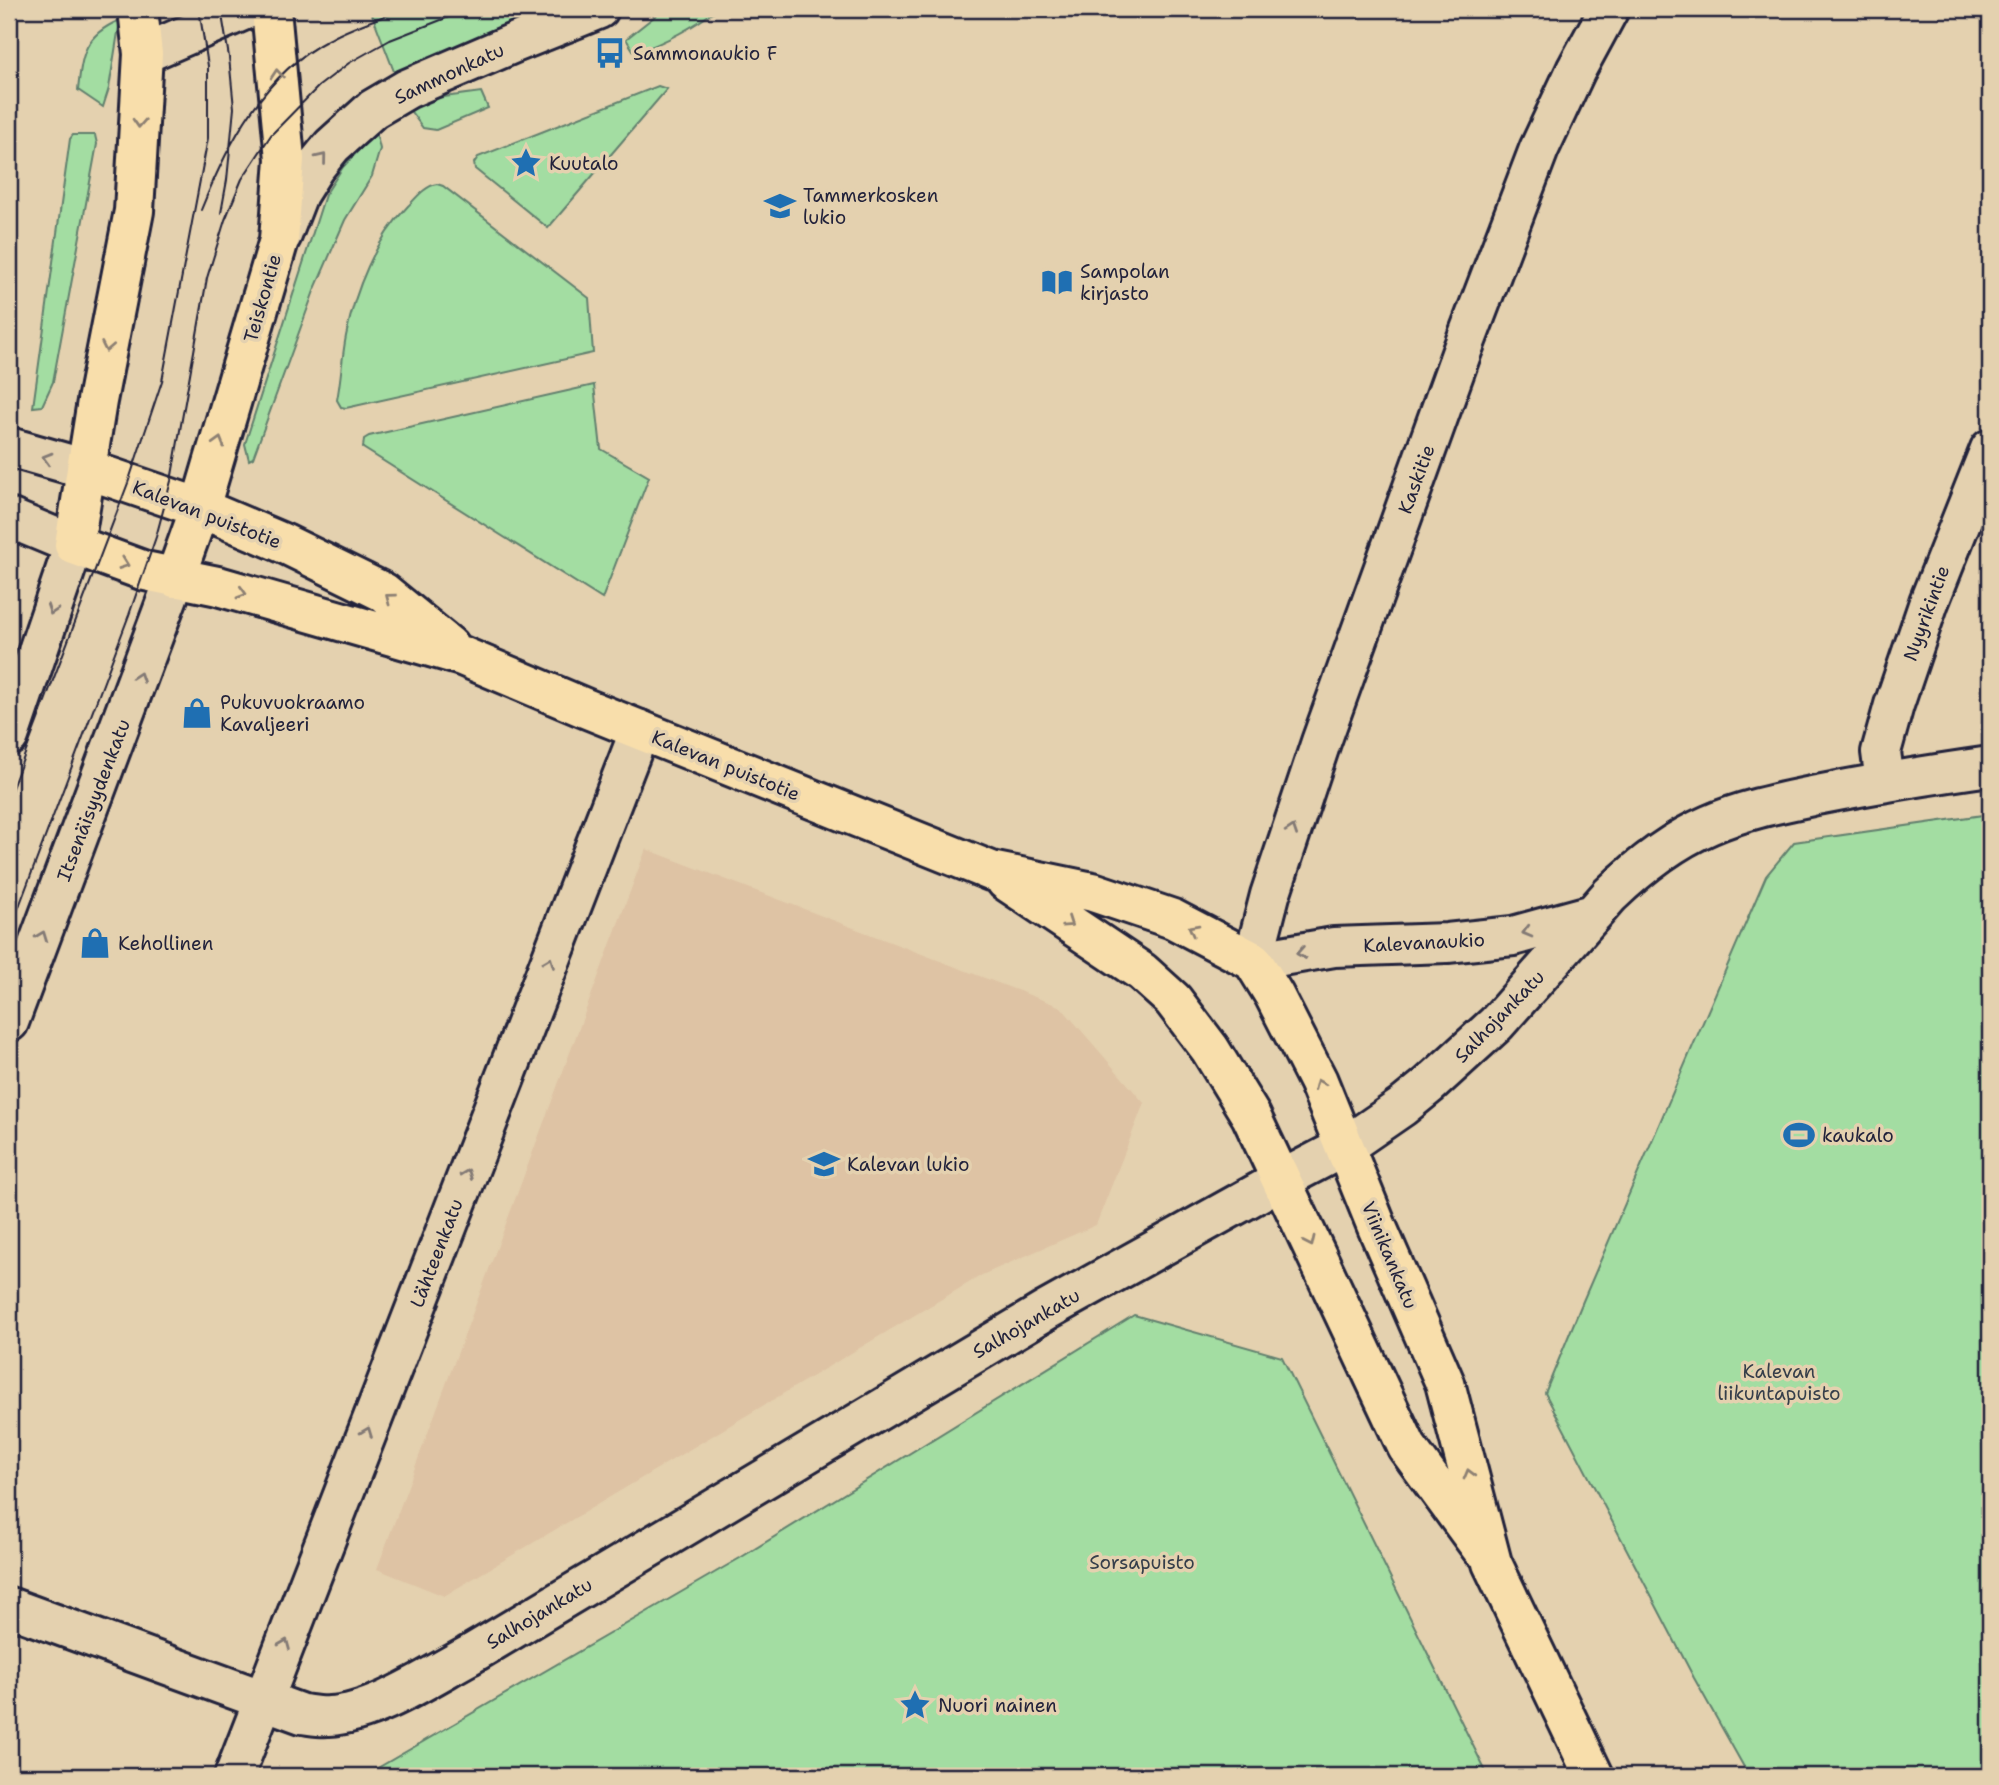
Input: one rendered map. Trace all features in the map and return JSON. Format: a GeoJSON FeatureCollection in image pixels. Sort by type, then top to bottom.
{"type":"FeatureCollection","features":[{"type":"Feature","properties":{"kind":"main road"},"geometry":{"type":"LineString","coordinates":[[74,545],[104,362],[134,211],[143,54],[138,9]]}},
{"type":"Feature","properties":{"kind":"main road","name":"Teiskontie"},"geometry":{"type":"LineString","coordinates":[[175,578],[200,508],[279,240],[285,159],[271,9]]}},
{"type":"Feature","properties":{"kind":"main road","name":"Kalevan puistotie"},"geometry":{"type":"LineString","coordinates":[[86,469],[244,525],[383,592],[462,656]]}},
{"type":"Feature","properties":{"kind":"main road","name":"Kalevan puistotie"},"geometry":{"type":"LineString","coordinates":[[74,545],[145,571],[218,586],[462,656],[991,871],[1093,892],[1173,919],[1253,961]]}},
{"type":"Feature","properties":{"kind":"main road","name":"Kalevan puistotie"},"geometry":{"type":"LineString","coordinates":[[991,871],[1142,972],[1173,1000],[1210,1049]]}},
{"type":"Feature","properties":{"kind":"main road","name":"Viinikankatu"},"geometry":{"type":"LineString","coordinates":[[1253,961],[1274,995],[1318,1081],[1445,1383],[1492,1563]]}},
{"type":"Feature","properties":{"kind":"main road","name":"Viinikankatu"},"geometry":{"type":"LineString","coordinates":[[1210,1049],[1251,1116],[1407,1447],[1492,1563],[1594,1776]]}},
{"type":"Feature","properties":{"kind":"street"},"geometry":{"type":"LineString","coordinates":[[143,54],[247,9]]}},
{"type":"Feature","properties":{"kind":"street","name":"Sammonkatu"},"geometry":{"type":"LineString","coordinates":[[279,240],[298,194],[315,167],[332,146],[373,109],[407,89],[600,9]]}},
{"type":"Feature","properties":{"kind":"street","name":"Kaskitie"},"geometry":{"type":"LineString","coordinates":[[1253,961],[1270,895],[1321,742],[1458,364],[1539,149],[1576,70],[1609,9]]}},
{"type":"Feature","properties":{"kind":"street","name":"Kalevan puistotie"},"geometry":{"type":"LineString","coordinates":[[9,447],[86,469]]}},
{"type":"Feature","properties":{"kind":"street","name":"Nyyrikintie"},"geometry":{"type":"LineString","coordinates":[[1885,782],[1881,752],[1894,705],[1929,602],[1990,449]]}},
{"type":"Feature","properties":{"kind":"street","name":"Kalevan puistotie"},"geometry":{"type":"LineString","coordinates":[[9,518],[74,545]]}},
{"type":"Feature","properties":{"kind":"street"},"geometry":{"type":"LineString","coordinates":[[9,736],[74,545]]}},
{"type":"Feature","properties":{"kind":"street","name":"Itsenäisyydenkatu"},"geometry":{"type":"LineString","coordinates":[[9,1022],[175,578]]}},
{"type":"Feature","properties":{"kind":"street","name":"Lähteenkatu"},"geometry":{"type":"LineString","coordinates":[[234,1776],[640,730]]}},
{"type":"Feature","properties":{"kind":"street","name":"Salhojankatu"},"geometry":{"type":"LineString","coordinates":[[9,1607],[302,1714],[331,1716],[363,1709],[403,1692],[492,1642],[1048,1310],[1344,1147],[1402,1107],[1468,1051],[1496,1024],[1626,879],[1688,836],[1734,814],[1760,807],[1885,782],[1990,766]]}},
{"type":"Feature","properties":{"kind":"street","name":"Kalevanaukio"},"geometry":{"type":"LineString","coordinates":[[1253,961],[1334,947],[1447,943],[1513,936],[1593,914]]}},
{"type":"Feature","properties":{"kind":"shaded area","name":"Kalevan lukio"},"geometry":{"type":"Polygon","coordinates":[[[646,849],[1061,1007],[1144,1103],[1096,1225],[982,1275],[444,1596],[377,1569],[646,849]]]}},
{"type":"Feature","properties":{"kind":"green space"},"geometry":{"type":"Polygon","coordinates":[[[370,9],[565,9],[395,74],[370,9]]]}},
{"type":"Feature","properties":{"kind":"green space"},"geometry":{"type":"Polygon","coordinates":[[[664,9],[717,9],[678,34],[635,53],[626,39],[664,9]]]}},
{"type":"Feature","properties":{"kind":"green space"},"geometry":{"type":"Polygon","coordinates":[[[120,20],[109,88],[103,107],[78,90],[81,66],[92,39],[120,20]]]}},
{"type":"Feature","properties":{"kind":"green space"},"geometry":{"type":"Polygon","coordinates":[[[658,86],[667,89],[548,228],[475,169],[474,163],[478,157],[658,86]]]}},
{"type":"Feature","properties":{"kind":"green space"},"geometry":{"type":"Polygon","coordinates":[[[481,92],[488,108],[436,130],[423,128],[409,109],[422,100],[481,92]]]}},
{"type":"Feature","properties":{"kind":"green space"},"geometry":{"type":"Polygon","coordinates":[[[376,132],[380,149],[372,176],[345,220],[314,291],[253,458],[249,460],[245,444],[325,195],[343,167],[376,132]]]}},
{"type":"Feature","properties":{"kind":"green space"},"geometry":{"type":"Polygon","coordinates":[[[73,135],[95,135],[97,144],[53,382],[42,406],[33,407],[70,139],[73,135]]]}},
{"type":"Feature","properties":{"kind":"green space"},"geometry":{"type":"Polygon","coordinates":[[[437,184],[589,298],[593,353],[341,407],[337,400],[346,336],[368,266],[396,219],[421,193],[437,184]]]}},
{"type":"Feature","properties":{"kind":"green space"},"geometry":{"type":"Polygon","coordinates":[[[594,385],[601,449],[649,477],[602,599],[363,448],[364,439],[369,436],[594,385]]]}},
{"type":"Feature","properties":{"kind":"green space","name":"Kalevan liikuntapuisto"},"geometry":{"type":"Polygon","coordinates":[[[1990,814],[1990,1776],[1749,1776],[1694,1678],[1545,1393],[1766,876],[1794,842],[1990,814]]]}},
{"type":"Feature","properties":{"kind":"green space","name":"Sorsapuisto"},"geometry":{"type":"Polygon","coordinates":[[[1134,1315],[1282,1357],[1488,1776],[364,1776],[740,1558],[1134,1315]]]}},
{"type":"Feature","properties":{"kind":"tram line"},"geometry":{"type":"LineString","coordinates":[[9,796],[128,483],[162,381],[208,138],[208,66],[199,9]]}},
{"type":"Feature","properties":{"kind":"tram line"},"geometry":{"type":"LineString","coordinates":[[221,9],[234,108],[221,213]]}},
{"type":"Feature","properties":{"kind":"tram line"},"geometry":{"type":"LineString","coordinates":[[201,210],[236,135],[267,90],[286,71],[307,53],[339,34],[404,9]]}},
{"type":"Feature","properties":{"kind":"tram line"},"geometry":{"type":"LineString","coordinates":[[9,933],[156,537],[171,481],[207,278],[225,220],[242,179],[271,135],[319,86],[349,63],[390,40],[469,9]]}},
{"type":"Feature","properties":{"kind":"place","name":"Sammonaukio F"},"geometry":{"type":"Point","coordinates":[610,53]}},
{"type":"Feature","properties":{"kind":"place","name":"Kuutalo"},"geometry":{"type":"Point","coordinates":[526,163]}},
{"type":"Feature","properties":{"kind":"place","name":"Tammerkosken lukio"},"geometry":{"type":"Point","coordinates":[780,206]}},
{"type":"Feature","properties":{"kind":"place","name":"Sampolan kirjasto"},"geometry":{"type":"Point","coordinates":[1057,282]}},
{"type":"Feature","properties":{"kind":"place","name":"Pukuvuokraamo Kavaljeeri"},"geometry":{"type":"Point","coordinates":[197,713]}},
{"type":"Feature","properties":{"kind":"place","name":"Kehollinen"},"geometry":{"type":"Point","coordinates":[95,943]}},
{"type":"Feature","properties":{"kind":"place","name":"kaukalo"},"geometry":{"type":"Point","coordinates":[1799,1135]}},
{"type":"Feature","properties":{"kind":"place","name":"Kalevan lukio"},"geometry":{"type":"Point","coordinates":[824,1164]}},
{"type":"Feature","properties":{"kind":"place","name":"Nuori nainen"},"geometry":{"type":"Point","coordinates":[915,1705]}}]}
